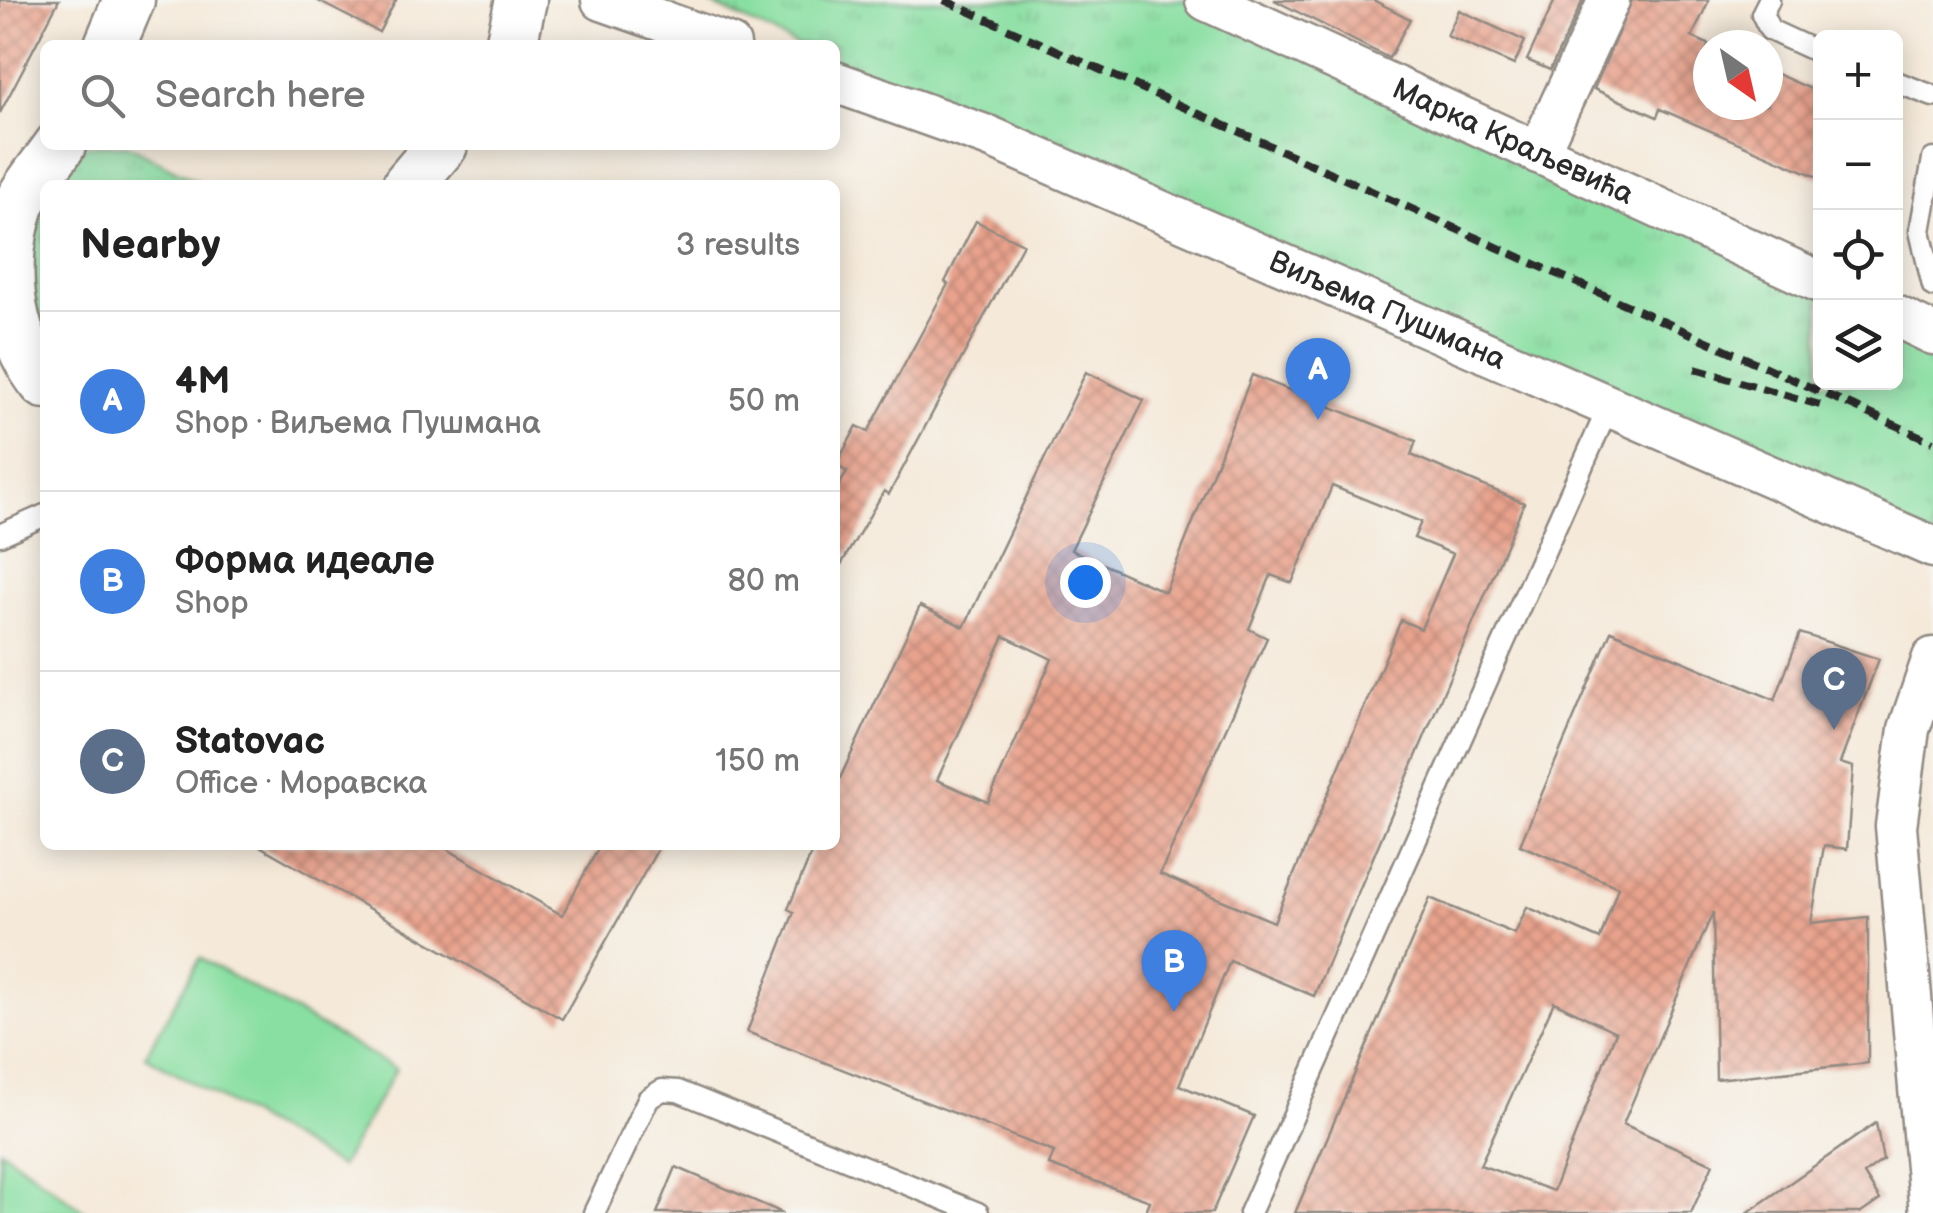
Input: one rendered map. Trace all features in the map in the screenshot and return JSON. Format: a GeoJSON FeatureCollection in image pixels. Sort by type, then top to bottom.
{"type":"FeatureCollection","features":[{"type":"Feature","properties":{"kind":"street"},"geometry":{"type":"LineString","coordinates":[[112,40],[129,0]]}},
{"type":"Feature","properties":{"kind":"street"},"geometry":{"type":"LineString","coordinates":[[512,40],[521,0]]}},
{"type":"Feature","properties":{"kind":"street"},"geometry":{"type":"LineString","coordinates":[[602,0],[716,40]]}},
{"type":"Feature","properties":{"kind":"street","name":"Марка Краљевића"},"geometry":{"type":"LineString","coordinates":[[1206,0],[1813,279]]}},
{"type":"Feature","properties":{"kind":"street"},"geometry":{"type":"LineString","coordinates":[[1538,153],[1609,0]]}},
{"type":"Feature","properties":{"kind":"street","name":"Виљема Пушмана"},"geometry":{"type":"LineString","coordinates":[[840,84],[990,137],[1933,546]]}},
{"type":"Feature","properties":{"kind":"street"},"geometry":{"type":"LineString","coordinates":[[40,376],[20,348],[2,298],[3,250],[18,205],[56,150]]}},
{"type":"Feature","properties":{"kind":"street"},"geometry":{"type":"LineString","coordinates":[[412,180],[438,150]]}},
{"type":"Feature","properties":{"kind":"street"},"geometry":{"type":"LineString","coordinates":[[1930,1213],[1896,826],[1921,734],[1933,658]]}},
{"type":"Feature","properties":{"kind":"lane"},"geometry":{"type":"LineString","coordinates":[[1768,0],[1762,14],[1770,30],[1813,50]]}},
{"type":"Feature","properties":{"kind":"lane"},"geometry":{"type":"LineString","coordinates":[[1903,85],[1933,96]]}},
{"type":"Feature","properties":{"kind":"lane"},"geometry":{"type":"LineString","coordinates":[[1933,159],[1920,231],[1933,286]]}},
{"type":"Feature","properties":{"kind":"lane"},"geometry":{"type":"LineString","coordinates":[[1250,1213],[1609,406]]}},
{"type":"Feature","properties":{"kind":"lane"},"geometry":{"type":"LineString","coordinates":[[0,536],[40,518]]}},
{"type":"Feature","properties":{"kind":"lane"},"geometry":{"type":"LineString","coordinates":[[594,1213],[648,1100],[662,1090],[678,1090],[978,1213]]}},
{"type":"Feature","properties":{"kind":"green space"},"geometry":{"type":"Polygon","coordinates":[[[703,0],[1206,0],[1813,285],[1813,390],[1903,390],[1903,327],[1933,341],[1933,547],[840,65],[840,40],[787,40],[703,0]]]}},
{"type":"Feature","properties":{"kind":"green space"},"geometry":{"type":"Polygon","coordinates":[[[57,150],[137,150],[194,180],[41,180],[57,150]]]}},
{"type":"Feature","properties":{"kind":"green space"},"geometry":{"type":"Polygon","coordinates":[[[40,183],[40,366],[6,247],[40,183]]]}},
{"type":"Feature","properties":{"kind":"green space"},"geometry":{"type":"Polygon","coordinates":[[[200,958],[396,1069],[340,1167],[145,1056],[200,958]]]}},
{"type":"Feature","properties":{"kind":"green space"},"geometry":{"type":"Polygon","coordinates":[[[0,1149],[87,1213],[0,1213],[0,1149]]]}},
{"type":"Feature","properties":{"kind":"building"},"geometry":{"type":"Polygon","coordinates":[[[0,0],[59,0],[0,113],[0,0]]]}},
{"type":"Feature","properties":{"kind":"building"},"geometry":{"type":"Polygon","coordinates":[[[316,0],[396,0],[379,32],[316,0]]]}},
{"type":"Feature","properties":{"kind":"building"},"geometry":{"type":"Polygon","coordinates":[[[1274,0],[1373,0],[1410,19],[1389,58],[1274,0]]]}},
{"type":"Feature","properties":{"kind":"building"},"geometry":{"type":"Polygon","coordinates":[[[1555,0],[1583,0],[1550,70],[1527,60],[1555,0]]]}},
{"type":"Feature","properties":{"kind":"building"},"geometry":{"type":"Polygon","coordinates":[[[1632,0],[1709,0],[1692,37],[1693,120],[1783,120],[1783,77],[1813,90],[1813,175],[1660,109],[1657,117],[1594,89],[1632,0]]]}},
{"type":"Feature","properties":{"kind":"building"},"geometry":{"type":"Polygon","coordinates":[[[1459,10],[1525,41],[1514,65],[1447,36],[1459,10]]]}},
{"type":"Feature","properties":{"kind":"building"},"geometry":{"type":"Polygon","coordinates":[[[976,221],[1023,244],[889,494],[884,491],[840,566],[840,484],[847,472],[840,468],[840,458],[857,426],[868,432],[948,284],[945,282],[976,221]]]}},
{"type":"Feature","properties":{"kind":"building"},"geometry":{"type":"Polygon","coordinates":[[[1086,372],[1144,400],[1071,550],[1165,592],[1252,375],[1416,441],[1411,455],[1524,503],[1314,996],[1230,961],[1179,1085],[1254,1116],[1212,1213],[1145,1213],[1150,1201],[1049,1165],[1054,1152],[747,1032],[794,912],[788,909],[813,850],[840,850],[840,778],[920,606],[964,627],[1086,372]],[[1332,486],[1292,583],[1271,575],[1249,629],[1267,638],[1160,874],[1274,922],[1401,620],[1421,629],[1453,554],[1414,538],[1421,522],[1332,486]],[[1004,636],[937,780],[988,802],[1052,659],[1004,636]]]}},
{"type":"Feature","properties":{"kind":"building"},"geometry":{"type":"Polygon","coordinates":[[[1611,631],[1775,700],[1800,633],[1879,659],[1840,763],[1853,767],[1847,849],[1824,846],[1811,923],[1868,917],[1868,1063],[1716,1079],[1713,912],[1623,1124],[1713,1164],[1691,1213],[1295,1213],[1430,898],[1515,934],[1527,907],[1600,939],[1618,887],[1520,845],[1611,631]],[[1554,1002],[1480,1165],[1553,1191],[1616,1032],[1554,1002]]]}},
{"type":"Feature","properties":{"kind":"building"},"geometry":{"type":"Polygon","coordinates":[[[267,850],[449,850],[562,915],[597,850],[657,850],[562,1019],[267,850]]]}},
{"type":"Feature","properties":{"kind":"building"},"geometry":{"type":"Polygon","coordinates":[[[1876,1123],[1883,1160],[1864,1174],[1880,1200],[1861,1213],[1747,1213],[1876,1123]]]}},
{"type":"Feature","properties":{"kind":"building"},"geometry":{"type":"Polygon","coordinates":[[[676,1167],[783,1213],[657,1213],[676,1167]]]}},
{"type":"Feature","properties":{"kind":"railway"},"geometry":{"type":"LineString","coordinates":[[944,0],[1933,442]]}},
{"type":"Feature","properties":{"kind":"railway"},"geometry":{"type":"LineString","coordinates":[[1695,369],[1820,405]]}},
{"type":"Feature","properties":{"kind":"place","name":"4M"},"geometry":{"type":"Point","coordinates":[1318,420]}},
{"type":"Feature","properties":{"kind":"place","name":"Statovac"},"geometry":{"type":"Point","coordinates":[1834,730]}},
{"type":"Feature","properties":{"kind":"place","name":"Форма идеале"},"geometry":{"type":"Point","coordinates":[1174,1012]}}]}
